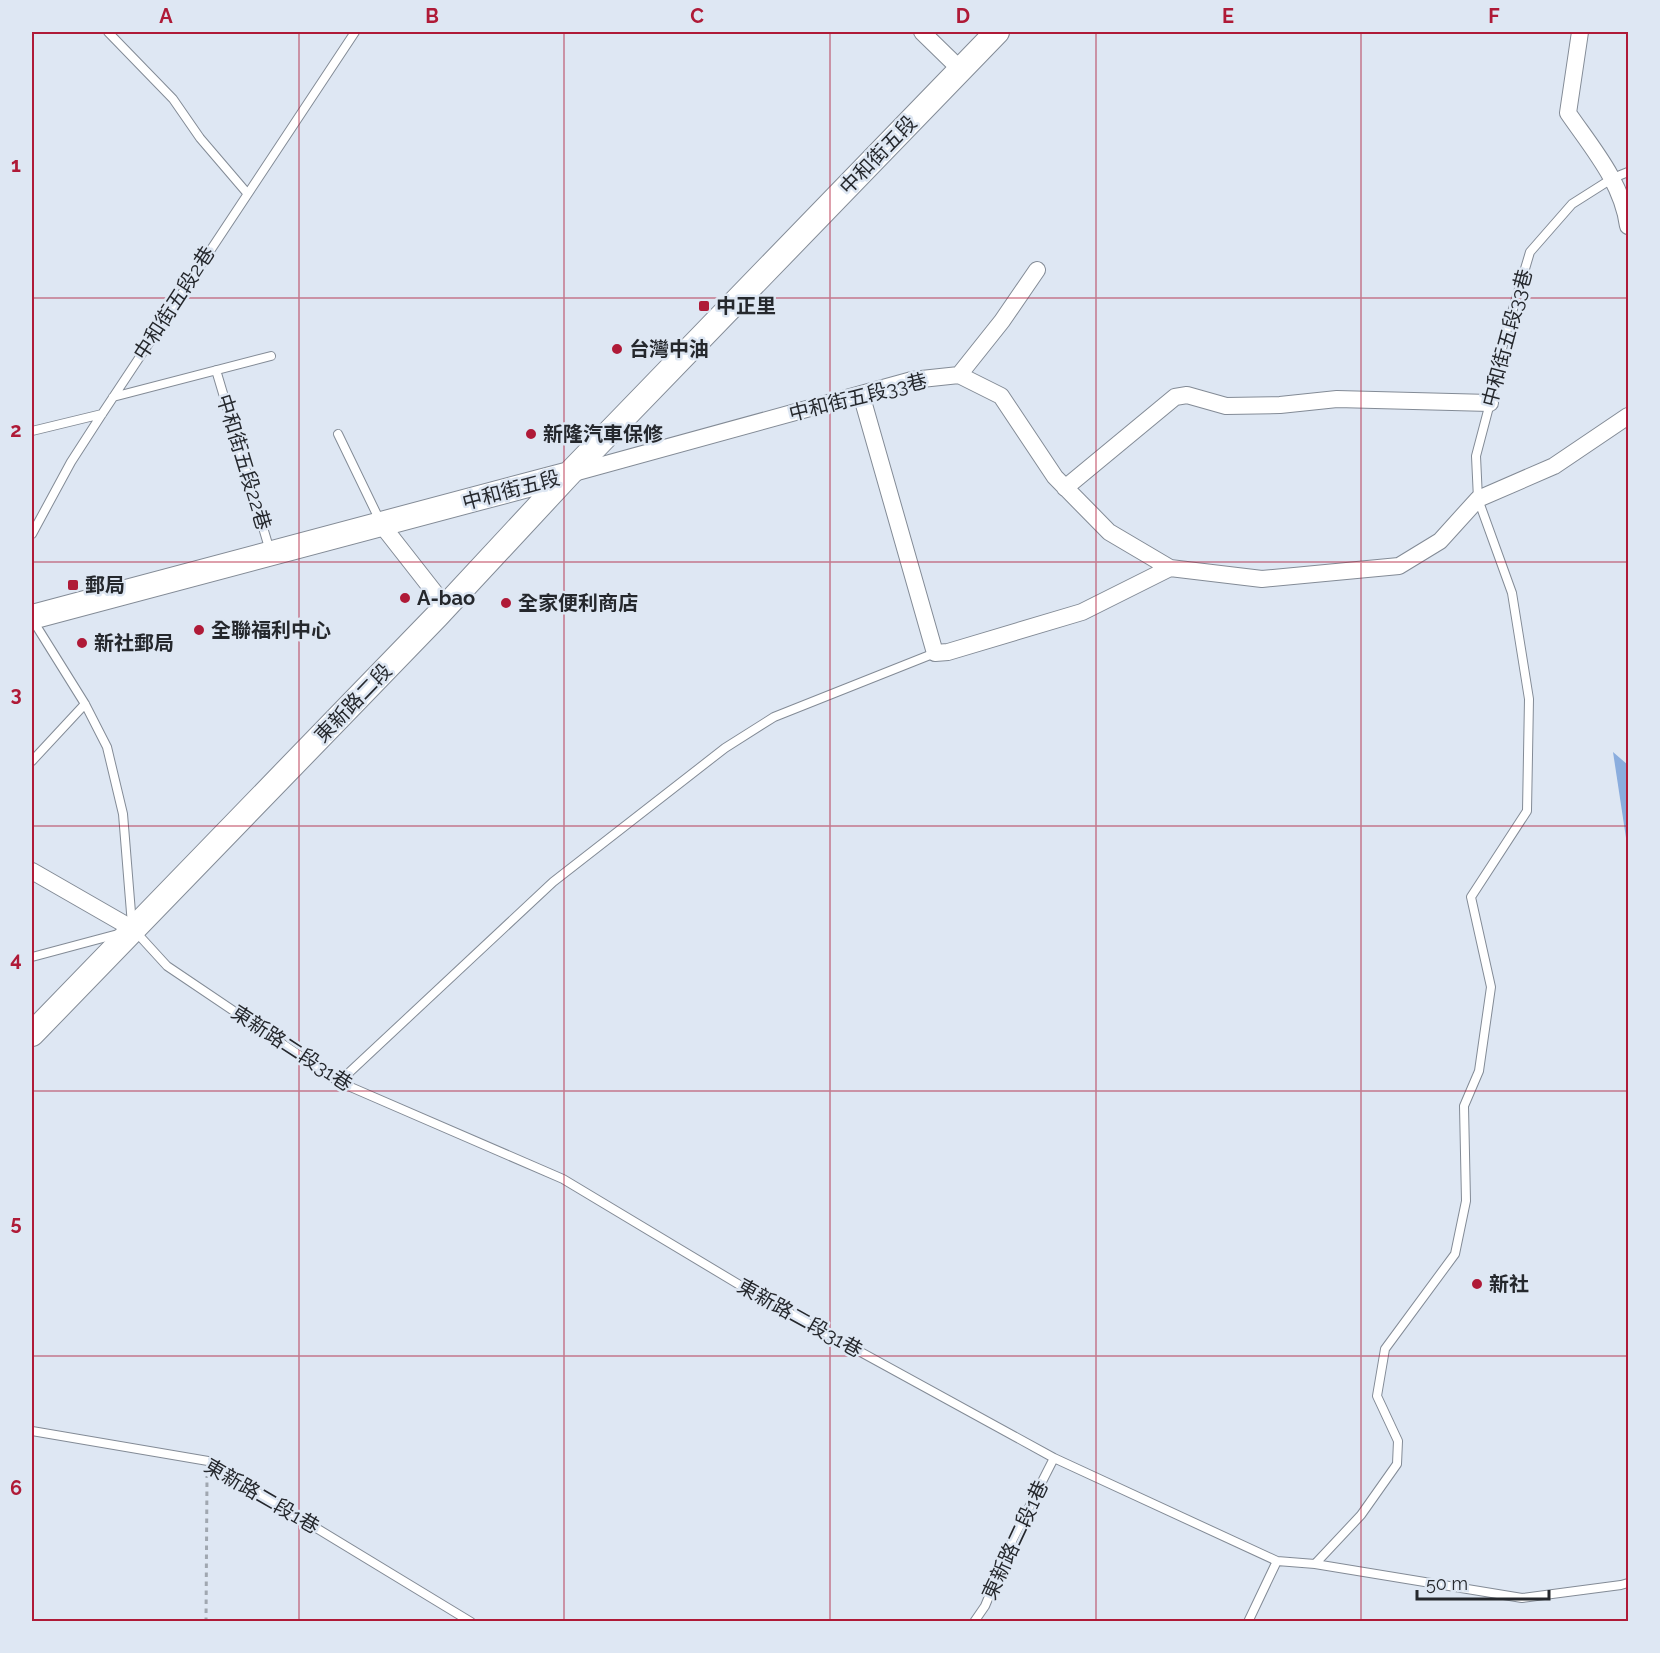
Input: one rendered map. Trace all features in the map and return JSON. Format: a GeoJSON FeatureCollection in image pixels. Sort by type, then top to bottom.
{"type":"FeatureCollection","features":[{"type":"Feature","properties":{"kind":"main road","name":"中和街五段"},"geometry":{"type":"LineString","coordinates":[[32,617],[569,474],[997,32]]}},
{"type":"Feature","properties":{"kind":"main road","name":"東新路二段"},"geometry":{"type":"LineString","coordinates":[[32,1034],[446,607],[569,474]]}},
{"type":"Feature","properties":{"kind":"street"},"geometry":{"type":"LineString","coordinates":[[922,32],[961,70]]}},
{"type":"Feature","properties":{"kind":"street"},"geometry":{"type":"LineString","coordinates":[[1580,32],[1568,113],[1621,175],[1629,226]]}},
{"type":"Feature","properties":{"kind":"street"},"geometry":{"type":"LineString","coordinates":[[1037,270],[1002,321],[959,375],[1001,396],[1055,477],[1108,532],[1170,568],[1262,579],[1399,566],[1440,541],[1478,498],[1554,466],[1629,416]]}},
{"type":"Feature","properties":{"kind":"street","name":"中和街五段33巷"},"geometry":{"type":"LineString","coordinates":[[569,474],[912,380],[959,375]]}},
{"type":"Feature","properties":{"kind":"street"},"geometry":{"type":"LineString","coordinates":[[861,394],[935,653],[948,652],[1082,612],[1170,568]]}},
{"type":"Feature","properties":{"kind":"street"},"geometry":{"type":"LineString","coordinates":[[1065,488],[1175,397],[1188,396],[1226,406],[1280,405],[1337,399],[1490,403]]}},
{"type":"Feature","properties":{"kind":"street"},"geometry":{"type":"LineString","coordinates":[[381,524],[446,607]]}},
{"type":"Feature","properties":{"kind":"street"},"geometry":{"type":"LineString","coordinates":[[32,871],[132,929]]}},
{"type":"Feature","properties":{"kind":"lane"},"geometry":{"type":"LineString","coordinates":[[108,32],[173,99],[200,138],[247,193]]}},
{"type":"Feature","properties":{"kind":"lane","name":"中和街五段2巷"},"geometry":{"type":"LineString","coordinates":[[32,534],[71,462],[113,396],[355,32]]}},
{"type":"Feature","properties":{"kind":"lane","name":"中和街五段33巷"},"geometry":{"type":"LineString","coordinates":[[1315,1564],[1361,1515],[1397,1464],[1398,1441],[1377,1396],[1385,1349],[1455,1254],[1467,1201],[1464,1106],[1479,1071],[1491,987],[1471,897],[1527,811],[1529,699],[1512,593],[1478,498],[1476,456],[1505,336],[1530,252],[1572,204],[1621,175]]}},
{"type":"Feature","properties":{"kind":"lane","name":"中和街五段22巷"},"geometry":{"type":"LineString","coordinates":[[113,396],[271,356]]}},
{"type":"Feature","properties":{"kind":"lane","name":"中和街五段22巷"},"geometry":{"type":"LineString","coordinates":[[216,370],[271,553]]}},
{"type":"Feature","properties":{"kind":"lane"},"geometry":{"type":"LineString","coordinates":[[32,431],[102,414]]}},
{"type":"Feature","properties":{"kind":"lane"},"geometry":{"type":"LineString","coordinates":[[338,434],[381,524]]}},
{"type":"Feature","properties":{"kind":"lane"},"geometry":{"type":"LineString","coordinates":[[32,617],[85,704],[107,747],[123,814],[132,929],[32,957]]}},
{"type":"Feature","properties":{"kind":"lane"},"geometry":{"type":"LineString","coordinates":[[339,1082],[553,882],[725,748],[774,717],[935,653]]}},
{"type":"Feature","properties":{"kind":"lane"},"geometry":{"type":"LineString","coordinates":[[32,761],[85,704]]}},
{"type":"Feature","properties":{"kind":"lane","name":"東新路二段31巷"},"geometry":{"type":"LineString","coordinates":[[132,929],[167,966],[339,1082],[563,1179],[753,1293],[1054,1458],[1277,1561],[1315,1564],[1522,1598],[1629,1583]]}},
{"type":"Feature","properties":{"kind":"lane","name":"東新路二段1巷"},"geometry":{"type":"LineString","coordinates":[[32,1431],[208,1461],[471,1622]]}},
{"type":"Feature","properties":{"kind":"lane","name":"東新路二段1巷"},"geometry":{"type":"LineString","coordinates":[[974,1622],[985,1606],[1013,1539],[1054,1458]]}},
{"type":"Feature","properties":{"kind":"lane"},"geometry":{"type":"LineString","coordinates":[[1248,1622],[1277,1561]]}},
{"type":"Feature","properties":{"kind":"path"},"geometry":{"type":"LineString","coordinates":[[206,1622],[208,1461]]}},
{"type":"Feature","properties":{"kind":"shaded area"},"geometry":{"type":"Polygon","coordinates":[[[1613,752],[1628,765],[1628,851],[1613,752]]]}},
{"type":"Feature","properties":{"kind":"place","name":"中正里"},"geometry":{"type":"Point","coordinates":[704,306]}},
{"type":"Feature","properties":{"kind":"place","name":"台灣中油"},"geometry":{"type":"Point","coordinates":[617,349]}},
{"type":"Feature","properties":{"kind":"place","name":"新隆汽車保修"},"geometry":{"type":"Point","coordinates":[531,434]}},
{"type":"Feature","properties":{"kind":"place","name":"郵局"},"geometry":{"type":"Point","coordinates":[73,585]}},
{"type":"Feature","properties":{"kind":"place","name":"A-bao"},"geometry":{"type":"Point","coordinates":[405,598]}},
{"type":"Feature","properties":{"kind":"place","name":"全家便利商店"},"geometry":{"type":"Point","coordinates":[506,603]}},
{"type":"Feature","properties":{"kind":"place","name":"全聯福利中心"},"geometry":{"type":"Point","coordinates":[199,630]}},
{"type":"Feature","properties":{"kind":"place","name":"新社郵局"},"geometry":{"type":"Point","coordinates":[82,643]}},
{"type":"Feature","properties":{"kind":"place","name":"新社"},"geometry":{"type":"Point","coordinates":[1477,1284]}}]}
